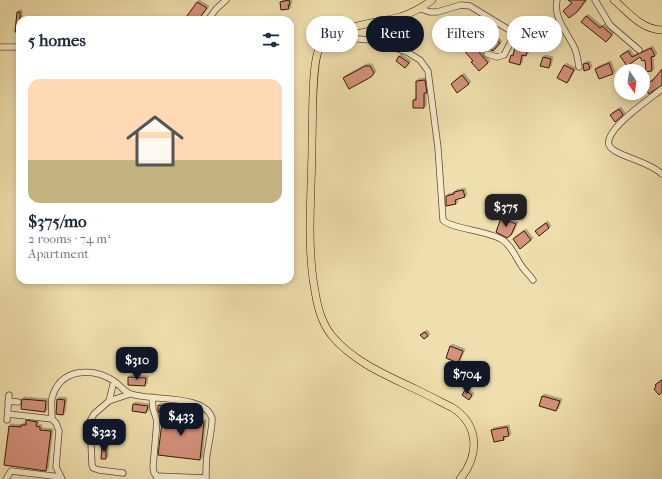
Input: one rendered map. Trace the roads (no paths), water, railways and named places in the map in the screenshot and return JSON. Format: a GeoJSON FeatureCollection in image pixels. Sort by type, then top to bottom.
{"type":"FeatureCollection","features":[{"type":"Feature","properties":{"kind":"main road"},"geometry":{"type":"LineString","coordinates":[[358,26],[400,17],[421,9],[432,0]]}},
{"type":"Feature","properties":{"kind":"main road"},"geometry":{"type":"LineString","coordinates":[[614,0],[640,23],[650,28],[662,30]]}},
{"type":"Feature","properties":{"kind":"main road"},"geometry":{"type":"LineString","coordinates":[[318,52],[315,66],[313,102],[311,244],[313,277],[320,314],[331,335],[340,345],[355,357],[373,368],[453,408],[464,418],[472,434],[474,448],[470,466],[460,479]]}},
{"type":"Feature","properties":{"kind":"street"},"geometry":{"type":"LineString","coordinates":[[211,16],[226,0]]}},
{"type":"Feature","properties":{"kind":"street"},"geometry":{"type":"LineString","coordinates":[[557,0],[556,11],[564,31],[575,50],[579,67]]}},
{"type":"Feature","properties":{"kind":"street"},"geometry":{"type":"LineString","coordinates":[[595,0],[610,26],[639,50]]}},
{"type":"Feature","properties":{"kind":"street"},"geometry":{"type":"LineString","coordinates":[[421,9],[430,12],[437,12],[461,5],[470,6],[511,31],[513,38],[504,55],[497,57],[487,54]]}},
{"type":"Feature","properties":{"kind":"street"},"geometry":{"type":"LineString","coordinates":[[358,39],[371,40],[398,48],[415,56],[424,64],[428,71],[431,84],[444,222],[449,225],[480,231],[500,238],[508,244],[524,270],[533,280]]}},
{"type":"Feature","properties":{"kind":"street"},"geometry":{"type":"LineString","coordinates":[[0,47],[16,47]]}},
{"type":"Feature","properties":{"kind":"street"},"geometry":{"type":"LineString","coordinates":[[662,89],[620,123],[612,132],[608,141],[609,145],[614,150],[653,168],[662,174]]}},
{"type":"Feature","properties":{"kind":"street"},"geometry":{"type":"LineString","coordinates":[[61,478],[56,467],[58,431],[56,423],[52,419],[52,398],[60,382],[68,375],[84,371],[97,373],[114,381],[130,394]]}},
{"type":"Feature","properties":{"kind":"street"},"geometry":{"type":"LineString","coordinates":[[109,401],[114,381]]}},
{"type":"Feature","properties":{"kind":"street"},"geometry":{"type":"LineString","coordinates":[[123,472],[98,470],[93,468],[90,421],[94,414],[109,401],[130,394],[189,402],[201,405],[206,409],[212,419],[206,479],[157,477],[154,473],[153,467],[157,421],[153,409],[152,397]]}},
{"type":"Feature","properties":{"kind":"street"},"geometry":{"type":"LineString","coordinates":[[18,402],[9,398],[7,417],[52,419]]}},
{"type":"Feature","properties":{"kind":"street"},"geometry":{"type":"LineString","coordinates":[[6,479],[11,471],[61,478]]}}]}
